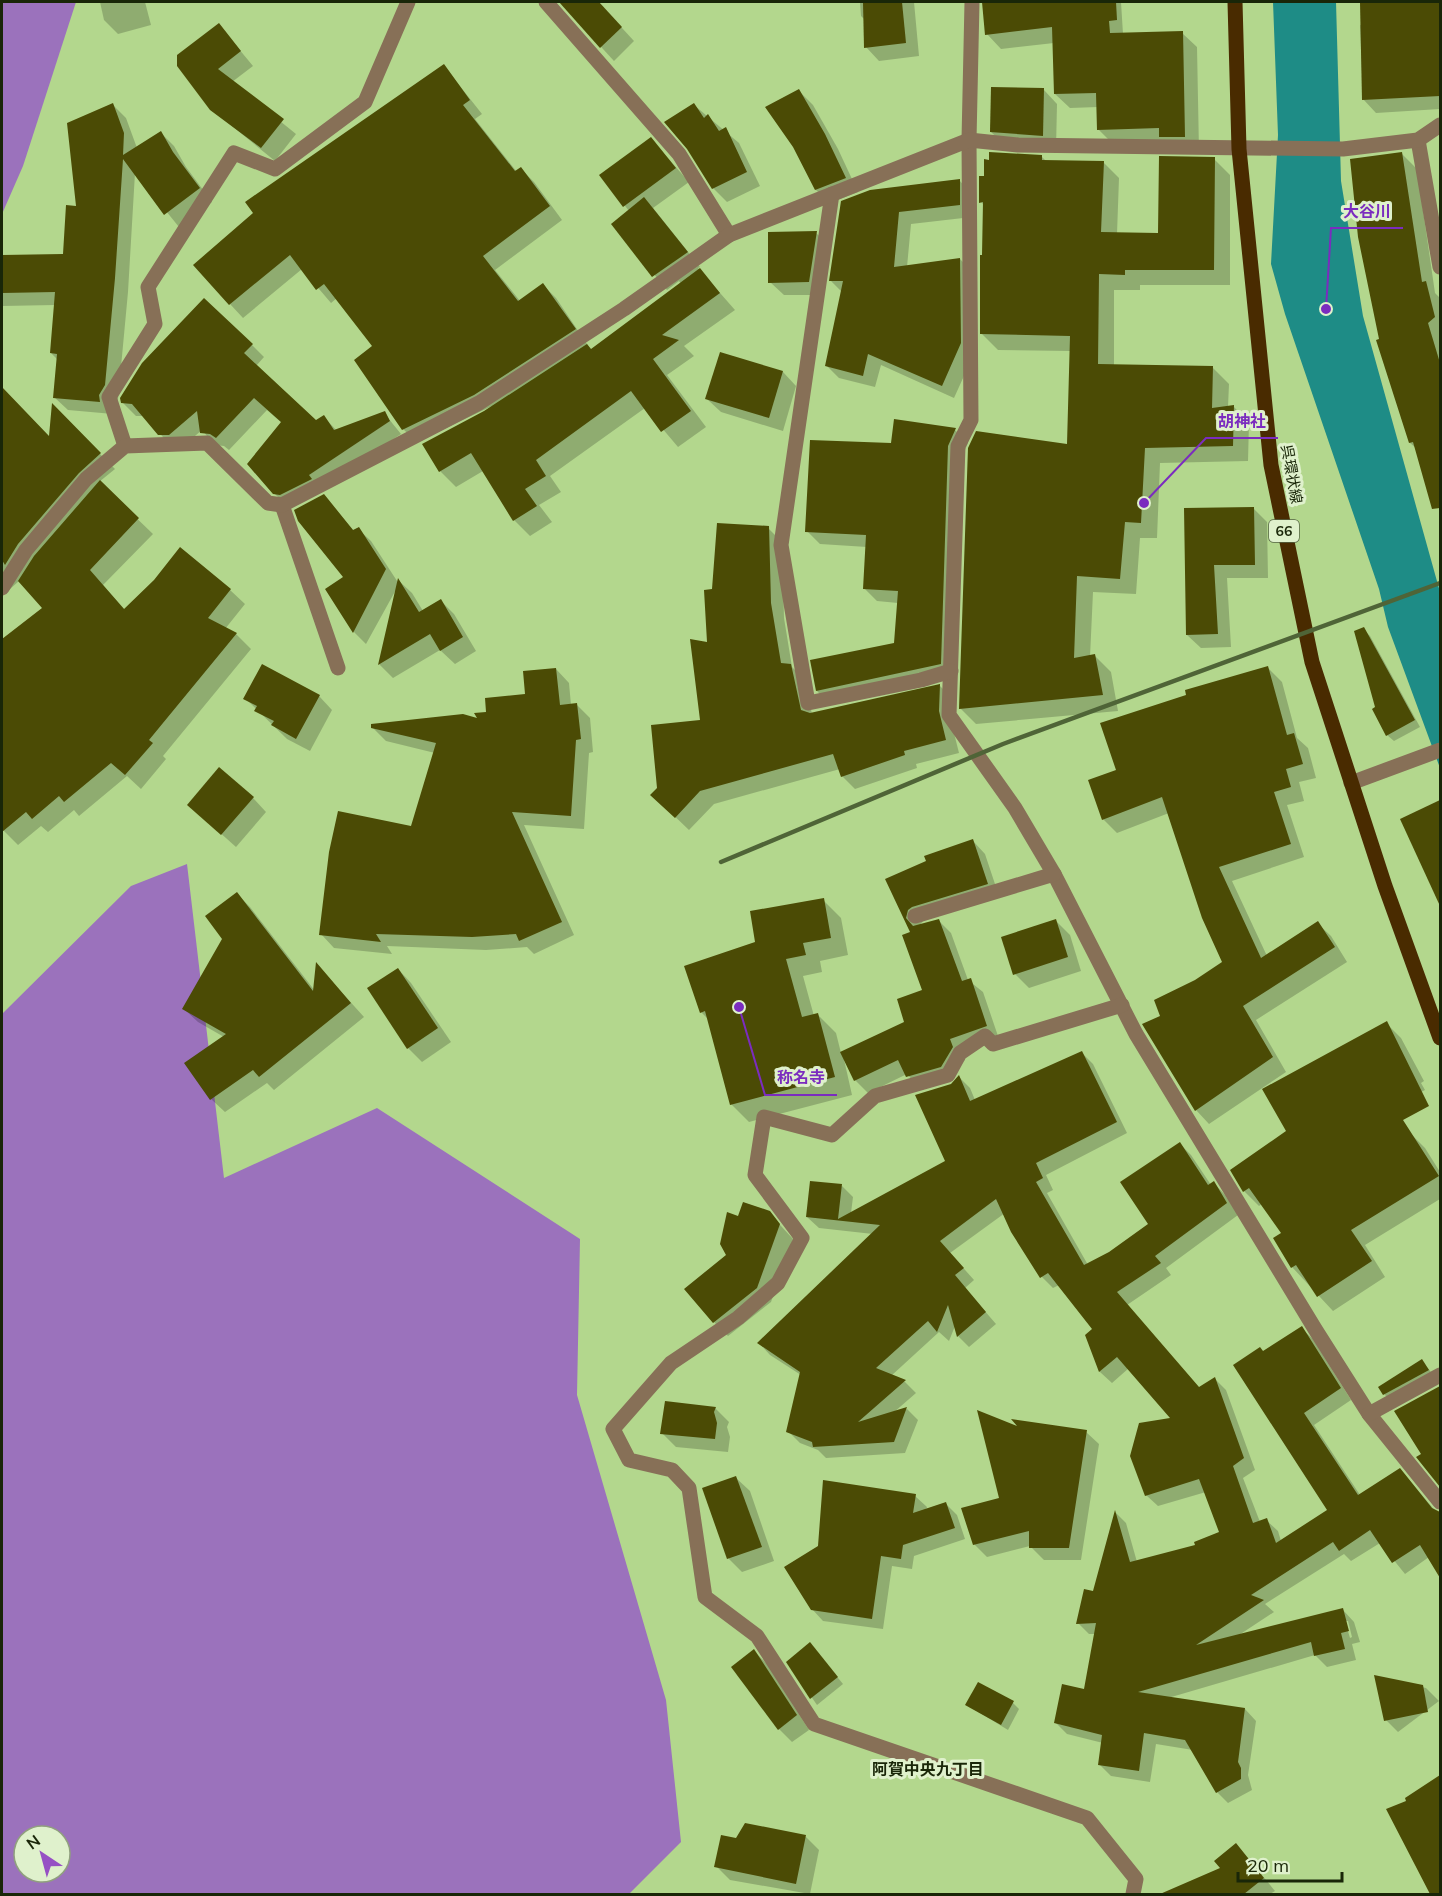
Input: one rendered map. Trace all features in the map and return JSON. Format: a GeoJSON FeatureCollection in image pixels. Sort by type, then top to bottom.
{"type":"FeatureCollection","features":[{"type":"Feature","properties":{"kind":"main road","name":"呉環状線"},"geometry":{"type":"LineString","coordinates":[[1235,2],[1239,149],[1271,465],[1312,662],[1385,886],[1440,1038]]}},
{"type":"Feature","properties":{"kind":"street"},"geometry":{"type":"LineString","coordinates":[[125,446],[109,397],[155,324],[148,287],[166,258],[234,153],[275,169],[365,102],[408,2]]}},
{"type":"Feature","properties":{"kind":"street"},"geometry":{"type":"LineString","coordinates":[[546,2],[679,154],[729,235]]}},
{"type":"Feature","properties":{"kind":"street"},"geometry":{"type":"LineString","coordinates":[[972,2],[969,140],[971,420],[958,446],[949,715],[1015,808],[1054,874],[1122,1005],[1225,1184],[1369,1414],[1440,1502]]}},
{"type":"Feature","properties":{"kind":"street"},"geometry":{"type":"LineString","coordinates":[[2,588],[26,549],[86,479],[125,446],[207,443],[268,503],[282,506],[478,403],[624,309],[729,235],[969,140],[1018,146],[1342,148],[1418,140],[1440,125]]}},
{"type":"Feature","properties":{"kind":"street"},"geometry":{"type":"LineString","coordinates":[[1418,140],[1440,267]]}},
{"type":"Feature","properties":{"kind":"street"},"geometry":{"type":"LineString","coordinates":[[832,194],[781,544],[808,703],[921,681],[951,671]]}},
{"type":"Feature","properties":{"kind":"street"},"geometry":{"type":"LineString","coordinates":[[282,506],[338,668]]}},
{"type":"Feature","properties":{"kind":"street"},"geometry":{"type":"LineString","coordinates":[[1351,783],[1440,750]]}},
{"type":"Feature","properties":{"kind":"street"},"geometry":{"type":"LineString","coordinates":[[915,916],[1054,874]]}},
{"type":"Feature","properties":{"kind":"street"},"geometry":{"type":"LineString","coordinates":[[1122,1005],[993,1044],[985,1036],[960,1053],[948,1075],[875,1096],[832,1135],[764,1117],[755,1175],[801,1238],[778,1283],[738,1318],[670,1363],[613,1429],[629,1460],[672,1470],[689,1488],[705,1597],[757,1636],[814,1724],[1087,1818],[1136,1879],[1133,1894]]}},
{"type":"Feature","properties":{"kind":"street"},"geometry":{"type":"LineString","coordinates":[[1369,1414],[1440,1375]]}},
{"type":"Feature","properties":{"kind":"shaded area"},"geometry":{"type":"Polygon","coordinates":[[[2,2],[76,2],[23,166],[2,214],[2,2]]]}},
{"type":"Feature","properties":{"kind":"shaded area"},"geometry":{"type":"Polygon","coordinates":[[[187,864],[224,1178],[377,1108],[580,1239],[577,1395],[666,1700],[681,1842],[629,1894],[2,1894],[2,1014],[131,886],[187,864]]]}},
{"type":"Feature","properties":{"kind":"water"},"geometry":{"type":"Polygon","coordinates":[[[1273,2],[1336,2],[1341,181],[1363,316],[1440,592],[1440,768],[1388,627],[1379,589],[1285,314],[1271,264],[1278,135],[1273,2]]]}},
{"type":"Feature","properties":{"kind":"building"},"geometry":{"type":"Polygon","coordinates":[[[559,2],[599,2],[622,27],[600,48],[559,2]]]}},
{"type":"Feature","properties":{"kind":"building"},"geometry":{"type":"Polygon","coordinates":[[[863,2],[902,2],[906,43],[864,48],[863,2]]]}},
{"type":"Feature","properties":{"kind":"building"},"geometry":{"type":"Polygon","coordinates":[[[982,2],[1116,2],[1117,20],[1109,21],[1110,33],[1183,31],[1185,137],[1159,137],[1159,128],[1097,130],[1096,93],[1054,94],[1052,27],[985,35],[982,2]]]}},
{"type":"Feature","properties":{"kind":"building"},"geometry":{"type":"Polygon","coordinates":[[[1360,2],[1440,2],[1440,96],[1362,100],[1360,2]]]}},
{"type":"Feature","properties":{"kind":"building"},"geometry":{"type":"Polygon","coordinates":[[[219,23],[241,51],[218,69],[284,119],[261,148],[210,110],[177,66],[177,55],[219,23]]]}},
{"type":"Feature","properties":{"kind":"building"},"geometry":{"type":"Polygon","coordinates":[[[444,64],[470,100],[463,105],[515,171],[521,167],[550,206],[483,256],[518,301],[543,283],[576,329],[474,395],[402,430],[354,360],[372,346],[324,284],[316,290],[290,255],[229,305],[193,265],[253,213],[245,202],[444,64]]]}},
{"type":"Feature","properties":{"kind":"building"},"geometry":{"type":"Polygon","coordinates":[[[991,87],[1044,88],[1043,136],[990,132],[991,87]]]}},
{"type":"Feature","properties":{"kind":"building"},"geometry":{"type":"Polygon","coordinates":[[[799,89],[825,134],[846,178],[815,190],[793,147],[765,107],[799,89]]]}},
{"type":"Feature","properties":{"kind":"building"},"geometry":{"type":"Polygon","coordinates":[[[113,103],[124,133],[123,155],[161,131],[173,152],[200,188],[164,215],[123,159],[105,385],[99,395],[100,402],[53,398],[57,354],[50,353],[55,292],[2,293],[2,255],[63,254],[66,205],[76,206],[67,123],[113,103]]]}},
{"type":"Feature","properties":{"kind":"building"},"geometry":{"type":"Polygon","coordinates":[[[694,103],[704,118],[708,114],[719,131],[726,127],[747,172],[712,189],[687,149],[664,122],[694,103]]]}},
{"type":"Feature","properties":{"kind":"building"},"geometry":{"type":"Polygon","coordinates":[[[651,137],[676,168],[623,207],[599,175],[651,137]]]}},
{"type":"Feature","properties":{"kind":"building"},"geometry":{"type":"Polygon","coordinates":[[[989,152],[1042,155],[1042,160],[1104,161],[1101,232],[1158,233],[1159,156],[1215,157],[1214,270],[1125,270],[1125,275],[1099,274],[1098,364],[1213,366],[1212,408],[1234,405],[1233,446],[1145,448],[1141,523],[1125,522],[1120,579],[1077,576],[1074,658],[1095,654],[1103,695],[959,709],[968,448],[976,431],[1067,444],[1070,336],[980,334],[983,202],[979,203],[979,176],[984,176],[984,159],[989,160],[989,152]]]}},
{"type":"Feature","properties":{"kind":"building"},"geometry":{"type":"Polygon","coordinates":[[[1402,152],[1422,282],[1426,281],[1435,317],[1428,323],[1440,363],[1440,508],[1432,509],[1413,442],[1409,443],[1376,340],[1379,339],[1358,237],[1350,159],[1402,152]]]}},
{"type":"Feature","properties":{"kind":"building"},"geometry":{"type":"Polygon","coordinates":[[[960,179],[960,205],[899,212],[894,267],[960,258],[961,343],[942,386],[868,354],[863,376],[825,366],[843,281],[829,281],[841,201],[870,190],[960,179]]]}},
{"type":"Feature","properties":{"kind":"building"},"geometry":{"type":"Polygon","coordinates":[[[644,197],[688,252],[652,277],[611,224],[644,197]]]}},
{"type":"Feature","properties":{"kind":"building"},"geometry":{"type":"Polygon","coordinates":[[[817,231],[809,282],[768,283],[768,232],[817,231]]]}},
{"type":"Feature","properties":{"kind":"building"},"geometry":{"type":"Polygon","coordinates":[[[700,268],[720,293],[662,335],[679,340],[653,359],[691,411],[661,432],[631,391],[536,460],[546,476],[525,489],[537,506],[513,521],[471,453],[439,472],[422,444],[484,411],[587,344],[591,349],[700,268]]]}},
{"type":"Feature","properties":{"kind":"building"},"geometry":{"type":"Polygon","coordinates":[[[204,298],[253,344],[244,353],[316,420],[324,415],[334,430],[385,411],[390,421],[309,475],[312,479],[280,495],[273,494],[247,464],[281,422],[254,398],[216,438],[210,434],[200,433],[197,411],[169,435],[158,435],[132,404],[121,403],[120,398],[142,363],[204,298]]]}},
{"type":"Feature","properties":{"kind":"building"},"geometry":{"type":"Polygon","coordinates":[[[720,352],[783,371],[769,418],[705,399],[720,352]]]}},
{"type":"Feature","properties":{"kind":"building"},"geometry":{"type":"Polygon","coordinates":[[[2,387],[49,436],[52,403],[101,453],[79,473],[18,544],[5,565],[2,560],[2,387]]]}},
{"type":"Feature","properties":{"kind":"building"},"geometry":{"type":"Polygon","coordinates":[[[894,419],[956,428],[948,446],[941,664],[816,691],[810,660],[894,643],[898,591],[863,589],[866,535],[805,532],[810,440],[891,443],[894,419]]]}},
{"type":"Feature","properties":{"kind":"building"},"geometry":{"type":"Polygon","coordinates":[[[100,480],[139,518],[90,570],[124,609],[154,580],[180,547],[231,589],[208,618],[237,633],[149,740],[153,743],[125,775],[111,763],[64,802],[59,796],[32,819],[26,812],[2,832],[2,639],[42,608],[18,581],[34,556],[100,480]]]}},
{"type":"Feature","properties":{"kind":"building"},"geometry":{"type":"Polygon","coordinates":[[[324,494],[353,530],[359,527],[386,569],[353,633],[325,589],[343,577],[298,521],[294,510],[324,494]]]}},
{"type":"Feature","properties":{"kind":"building"},"geometry":{"type":"Polygon","coordinates":[[[1254,507],[1255,565],[1214,565],[1218,634],[1186,635],[1184,508],[1254,507]]]}},
{"type":"Feature","properties":{"kind":"building"},"geometry":{"type":"Polygon","coordinates":[[[717,523],[769,526],[771,603],[781,663],[791,664],[801,710],[810,713],[940,684],[939,711],[946,740],[904,751],[905,755],[841,777],[833,754],[700,791],[675,818],[650,795],[657,788],[651,725],[700,720],[690,639],[707,642],[704,590],[712,589],[717,523]]]}},
{"type":"Feature","properties":{"kind":"building"},"geometry":{"type":"Polygon","coordinates":[[[398,578],[419,612],[441,599],[463,637],[440,651],[430,634],[378,665],[398,578]]]}},
{"type":"Feature","properties":{"kind":"building"},"geometry":{"type":"Polygon","coordinates":[[[1364,627],[1415,720],[1386,736],[1372,709],[1375,707],[1354,631],[1364,627]]]}},
{"type":"Feature","properties":{"kind":"building"},"geometry":{"type":"Polygon","coordinates":[[[262,664],[320,695],[296,739],[271,725],[274,721],[254,711],[257,706],[243,699],[262,664]]]}},
{"type":"Feature","properties":{"kind":"building"},"geometry":{"type":"Polygon","coordinates":[[[1268,666],[1287,735],[1294,733],[1303,764],[1286,769],[1291,787],[1274,792],[1291,844],[1219,867],[1261,958],[1318,921],[1335,947],[1243,1006],[1273,1057],[1195,1111],[1142,1024],[1160,1016],[1154,1000],[1195,980],[1222,962],[1202,918],[1162,797],[1102,820],[1088,780],[1116,770],[1100,723],[1186,695],[1185,690],[1268,666]]]}},
{"type":"Feature","properties":{"kind":"building"},"geometry":{"type":"Polygon","coordinates":[[[556,668],[560,705],[577,703],[581,739],[576,740],[571,816],[512,812],[562,922],[519,941],[516,934],[472,937],[376,934],[381,942],[319,935],[329,852],[338,811],[411,826],[436,743],[371,728],[371,724],[463,714],[477,718],[474,713],[486,712],[485,698],[525,694],[523,671],[556,668]]]}},
{"type":"Feature","properties":{"kind":"building"},"geometry":{"type":"Polygon","coordinates":[[[219,767],[254,797],[221,835],[187,805],[219,767]]]}},
{"type":"Feature","properties":{"kind":"building"},"geometry":{"type":"Polygon","coordinates":[[[1440,800],[1440,906],[1400,819],[1440,800]]]}},
{"type":"Feature","properties":{"kind":"building"},"geometry":{"type":"Polygon","coordinates":[[[973,839],[988,884],[912,907],[908,910],[906,918],[913,926],[939,919],[962,981],[971,978],[987,1026],[950,1039],[953,1047],[941,1067],[906,1077],[898,1060],[854,1081],[840,1052],[904,1022],[897,999],[922,990],[902,935],[910,932],[885,879],[926,861],[924,856],[973,839]]]}},
{"type":"Feature","properties":{"kind":"building"},"geometry":{"type":"Polygon","coordinates":[[[237,892],[313,991],[316,962],[351,1003],[259,1077],[253,1070],[210,1100],[184,1063],[226,1034],[182,1009],[222,939],[205,916],[237,892]]]}},
{"type":"Feature","properties":{"kind":"building"},"geometry":{"type":"Polygon","coordinates":[[[824,898],[831,938],[803,943],[806,955],[786,959],[802,1017],[818,1013],[835,1077],[730,1105],[705,1011],[700,1013],[684,966],[755,942],[750,911],[824,898]]]}},
{"type":"Feature","properties":{"kind":"building"},"geometry":{"type":"Polygon","coordinates":[[[1056,919],[1068,957],[1013,975],[1001,937],[1056,919]]]}},
{"type":"Feature","properties":{"kind":"building"},"geometry":{"type":"Polygon","coordinates":[[[398,968],[438,1028],[407,1049],[367,988],[398,968]]]}},
{"type":"Feature","properties":{"kind":"building"},"geometry":{"type":"Polygon","coordinates":[[[1387,1021],[1429,1106],[1403,1120],[1439,1176],[1351,1230],[1372,1261],[1317,1297],[1296,1265],[1291,1268],[1273,1238],[1281,1233],[1249,1188],[1243,1192],[1230,1170],[1286,1131],[1262,1089],[1387,1021]]]}},
{"type":"Feature","properties":{"kind":"building"},"geometry":{"type":"Polygon","coordinates":[[[1082,1051],[1117,1122],[1036,1163],[1043,1178],[1036,1182],[1084,1265],[1109,1252],[1148,1224],[1120,1182],[1180,1142],[1208,1185],[1214,1181],[1227,1203],[1155,1256],[1161,1263],[1117,1292],[1199,1387],[1215,1377],[1244,1458],[1233,1466],[1253,1523],[1267,1518],[1276,1543],[1327,1510],[1233,1365],[1260,1347],[1263,1351],[1302,1326],[1341,1388],[1304,1413],[1358,1495],[1400,1468],[1432,1508],[1440,1512],[1440,1578],[1420,1545],[1392,1563],[1370,1530],[1339,1551],[1333,1542],[1251,1595],[1264,1600],[1196,1645],[1343,1608],[1349,1631],[1341,1633],[1345,1649],[1314,1656],[1311,1642],[1138,1692],[1245,1708],[1238,1762],[1241,1768],[1241,1779],[1216,1793],[1185,1740],[1144,1733],[1139,1771],[1098,1765],[1102,1735],[1054,1723],[1062,1684],[1084,1689],[1096,1623],[1076,1624],[1084,1589],[1093,1591],[1115,1510],[1130,1562],[1195,1545],[1194,1542],[1219,1532],[1199,1479],[1145,1496],[1130,1456],[1139,1423],[1170,1418],[1117,1357],[1099,1372],[1085,1335],[1092,1329],[1048,1273],[1040,1278],[1011,1232],[996,1199],[940,1241],[964,1268],[955,1275],[986,1312],[957,1337],[948,1305],[937,1332],[928,1321],[876,1368],[906,1380],[858,1422],[907,1407],[894,1442],[813,1447],[812,1442],[786,1432],[800,1372],[757,1343],[880,1225],[806,1217],[810,1181],[842,1184],[838,1219],[945,1161],[915,1095],[951,1084],[959,1075],[970,1101],[1082,1051]]]}},
{"type":"Feature","properties":{"kind":"building"},"geometry":{"type":"Polygon","coordinates":[[[743,1202],[770,1211],[780,1224],[757,1288],[713,1323],[684,1289],[726,1255],[720,1244],[727,1212],[738,1216],[743,1202]]]}},
{"type":"Feature","properties":{"kind":"building"},"geometry":{"type":"Polygon","coordinates":[[[1422,1359],[1429,1370],[1383,1395],[1378,1387],[1422,1359]]]}},
{"type":"Feature","properties":{"kind":"building"},"geometry":{"type":"Polygon","coordinates":[[[1440,1386],[1440,1487],[1416,1457],[1421,1454],[1394,1411],[1440,1386]]]}},
{"type":"Feature","properties":{"kind":"building"},"geometry":{"type":"Polygon","coordinates":[[[665,1401],[716,1407],[714,1412],[717,1423],[715,1439],[660,1434],[665,1401]]]}},
{"type":"Feature","properties":{"kind":"building"},"geometry":{"type":"Polygon","coordinates":[[[977,1410],[1017,1426],[1011,1419],[1087,1430],[1069,1548],[1029,1548],[1029,1531],[973,1545],[961,1508],[999,1498],[977,1410]]]}},
{"type":"Feature","properties":{"kind":"building"},"geometry":{"type":"Polygon","coordinates":[[[736,1476],[762,1547],[727,1559],[702,1488],[736,1476]]]}},
{"type":"Feature","properties":{"kind":"building"},"geometry":{"type":"Polygon","coordinates":[[[823,1480],[916,1494],[913,1513],[946,1502],[955,1528],[903,1545],[901,1559],[881,1556],[872,1619],[811,1610],[784,1567],[818,1546],[823,1480]]]}},
{"type":"Feature","properties":{"kind":"building"},"geometry":{"type":"Polygon","coordinates":[[[810,1642],[838,1677],[810,1699],[786,1662],[810,1642]]]}},
{"type":"Feature","properties":{"kind":"building"},"geometry":{"type":"Polygon","coordinates":[[[754,1649],[797,1715],[778,1730],[731,1667],[754,1649]]]}},
{"type":"Feature","properties":{"kind":"building"},"geometry":{"type":"Polygon","coordinates":[[[1374,1675],[1423,1685],[1428,1712],[1384,1721],[1374,1675]]]}},
{"type":"Feature","properties":{"kind":"building"},"geometry":{"type":"Polygon","coordinates":[[[978,1682],[1014,1701],[1001,1725],[965,1705],[978,1682]]]}},
{"type":"Feature","properties":{"kind":"building"},"geometry":{"type":"Polygon","coordinates":[[[1440,1775],[1440,1894],[1430,1894],[1386,1809],[1406,1801],[1405,1798],[1440,1775]]]}},
{"type":"Feature","properties":{"kind":"building"},"geometry":{"type":"Polygon","coordinates":[[[745,1823],[806,1835],[796,1884],[714,1867],[721,1835],[736,1838],[745,1823]]]}},
{"type":"Feature","properties":{"kind":"building"},"geometry":{"type":"Polygon","coordinates":[[[1236,1843],[1264,1878],[1244,1894],[1160,1894],[1220,1868],[1214,1861],[1236,1843]]]}},
{"type":"Feature","properties":{"kind":"railway"},"geometry":{"type":"LineString","coordinates":[[721,862],[1003,744],[1440,583]]}},
{"type":"Feature","properties":{"kind":"place","name":"大谷川"},"geometry":{"type":"Point","coordinates":[1326,309]}},
{"type":"Feature","properties":{"kind":"place","name":"胡神社"},"geometry":{"type":"Point","coordinates":[1144,503]}},
{"type":"Feature","properties":{"kind":"place","name":"称名寺"},"geometry":{"type":"Point","coordinates":[739,1007]}},
{"type":"Feature","properties":{"kind":"district","name":"阿賀中央九丁目"},"geometry":{"type":"Point","coordinates":[928,1769]}}]}
